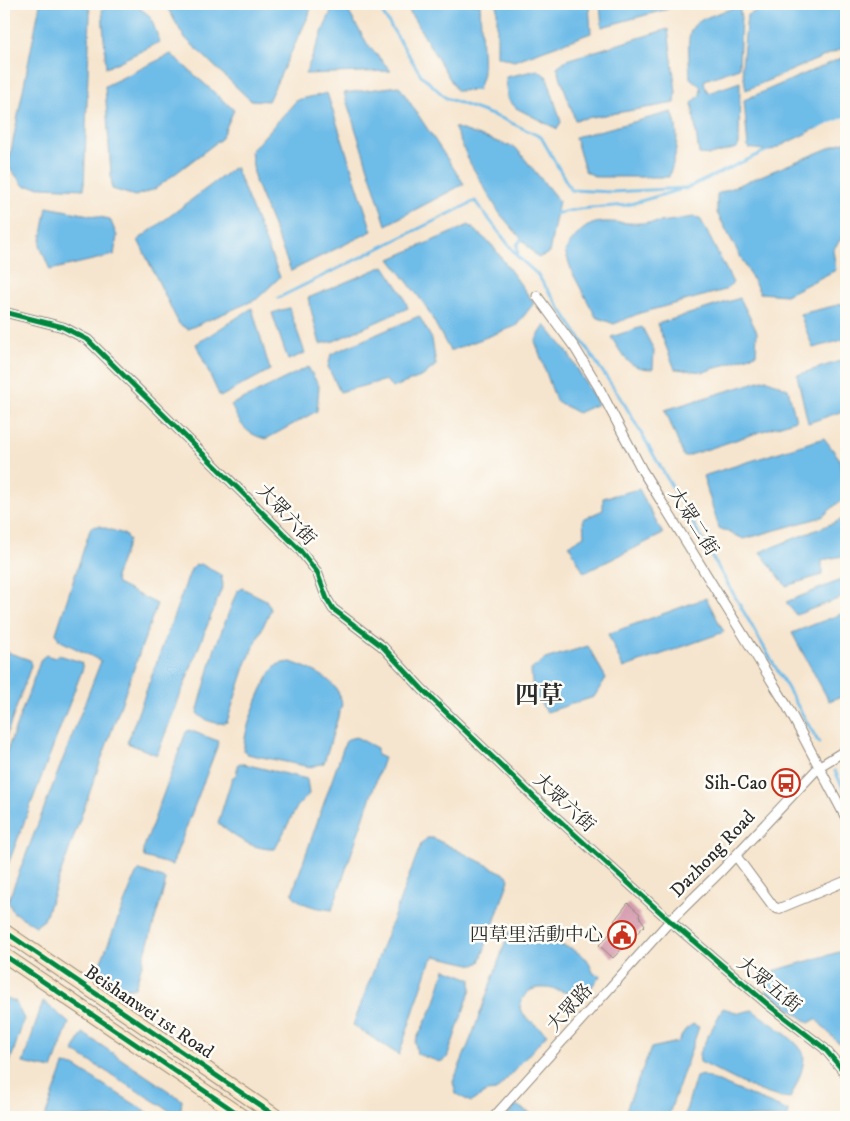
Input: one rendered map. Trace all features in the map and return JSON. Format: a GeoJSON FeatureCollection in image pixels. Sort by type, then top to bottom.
{"type":"FeatureCollection","features":[{"type":"Feature","properties":{"kind":"street","name":"大眾二街"},"geometry":{"type":"LineString","coordinates":[[537,296],[575,348],[612,411],[642,470],[787,706],[846,818]]}},
{"type":"Feature","properties":{"kind":"street","name":"大眾六街"},"geometry":{"type":"LineString","coordinates":[[4,312],[63,327],[88,340],[299,549],[317,572],[326,599],[333,609],[383,647],[422,689],[529,792],[670,921]]}},
{"type":"Feature","properties":{"kind":"street","name":"Dazhong Road"},"geometry":{"type":"LineString","coordinates":[[670,921],[736,856],[820,766],[846,750]]}},
{"type":"Feature","properties":{"kind":"street"},"geometry":{"type":"LineString","coordinates":[[736,856],[773,906],[778,908],[846,881]]}},
{"type":"Feature","properties":{"kind":"street","name":"大眾五街"},"geometry":{"type":"LineString","coordinates":[[670,921],[771,1007],[824,1048],[846,1074]]}},
{"type":"Feature","properties":{"kind":"street","name":"大眾路"},"geometry":{"type":"LineString","coordinates":[[494,1117],[670,921]]}},
{"type":"Feature","properties":{"kind":"street","name":"Beishanwei 1st Road"},"geometry":{"type":"LineString","coordinates":[[5,933],[277,1117]]}},
{"type":"Feature","properties":{"kind":"street","name":"Beishanwei 1st Road"},"geometry":{"type":"LineString","coordinates":[[4,955],[243,1117]]}},
{"type":"Feature","properties":{"kind":"street"},"geometry":{"type":"LineString","coordinates":[[151,1054],[161,1038]]}},
{"type":"Feature","properties":{"kind":"water"},"geometry":{"type":"Polygon","coordinates":[[[40,4],[89,4],[84,189],[24,186],[8,166],[40,4]]]}},
{"type":"Feature","properties":{"kind":"water"},"geometry":{"type":"Polygon","coordinates":[[[110,4],[134,4],[150,16],[160,42],[106,68],[102,9],[110,4]]]}},
{"type":"Feature","properties":{"kind":"water"},"geometry":{"type":"Polygon","coordinates":[[[193,4],[312,4],[309,15],[268,101],[250,100],[184,37],[168,9],[193,4]]]}},
{"type":"Feature","properties":{"kind":"water"},"geometry":{"type":"Polygon","coordinates":[[[334,4],[344,4],[368,45],[391,71],[305,74],[334,4]]]}},
{"type":"Feature","properties":{"kind":"water"},"geometry":{"type":"Polygon","coordinates":[[[405,4],[480,4],[483,73],[478,90],[457,91],[405,4]]]}},
{"type":"Feature","properties":{"kind":"water"},"geometry":{"type":"Polygon","coordinates":[[[497,4],[589,4],[591,33],[514,61],[497,56],[497,4]]]}},
{"type":"Feature","properties":{"kind":"water"},"geometry":{"type":"Polygon","coordinates":[[[600,4],[667,4],[668,9],[602,27],[600,4]]]}},
{"type":"Feature","properties":{"kind":"water"},"geometry":{"type":"Polygon","coordinates":[[[774,4],[846,4],[846,47],[746,90],[742,66],[747,15],[774,4]]]}},
{"type":"Feature","properties":{"kind":"water"},"geometry":{"type":"Polygon","coordinates":[[[739,6],[741,17],[739,68],[705,80],[704,84],[708,93],[740,82],[739,144],[737,148],[710,155],[699,154],[692,103],[700,95],[701,87],[690,78],[690,35],[693,27],[699,22],[739,6]]]}},
{"type":"Feature","properties":{"kind":"water"},"geometry":{"type":"Polygon","coordinates":[[[668,29],[676,92],[675,103],[575,120],[557,67],[566,60],[668,29]]]}},
{"type":"Feature","properties":{"kind":"water"},"geometry":{"type":"Polygon","coordinates":[[[171,54],[234,110],[221,139],[155,189],[135,196],[112,189],[105,86],[171,54]]]}},
{"type":"Feature","properties":{"kind":"water"},"geometry":{"type":"Polygon","coordinates":[[[846,56],[846,114],[770,151],[748,148],[744,100],[846,56]]]}},
{"type":"Feature","properties":{"kind":"water"},"geometry":{"type":"Polygon","coordinates":[[[538,70],[547,77],[561,122],[557,129],[516,108],[507,98],[506,77],[538,70]]]}},
{"type":"Feature","properties":{"kind":"water"},"geometry":{"type":"Polygon","coordinates":[[[399,86],[464,184],[386,225],[344,93],[399,86]]]}},
{"type":"Feature","properties":{"kind":"water"},"geometry":{"type":"Polygon","coordinates":[[[327,93],[372,231],[291,271],[255,181],[251,151],[297,100],[327,93]]]}},
{"type":"Feature","properties":{"kind":"water"},"geometry":{"type":"Polygon","coordinates":[[[672,112],[677,137],[674,161],[669,177],[596,177],[585,171],[575,137],[672,112]]]}},
{"type":"Feature","properties":{"kind":"water"},"geometry":{"type":"Polygon","coordinates":[[[454,127],[516,148],[559,201],[549,253],[538,258],[500,214],[470,163],[454,127]]]}},
{"type":"Feature","properties":{"kind":"water"},"geometry":{"type":"Polygon","coordinates":[[[846,141],[846,232],[833,250],[836,270],[786,295],[760,293],[717,213],[717,194],[846,141]]]}},
{"type":"Feature","properties":{"kind":"water"},"geometry":{"type":"Polygon","coordinates":[[[235,167],[280,277],[257,299],[188,329],[179,324],[138,240],[235,167]]]}},
{"type":"Feature","properties":{"kind":"water"},"geometry":{"type":"Polygon","coordinates":[[[47,207],[110,219],[117,236],[114,255],[50,270],[40,246],[47,207]]]}},
{"type":"Feature","properties":{"kind":"water"},"geometry":{"type":"Polygon","coordinates":[[[694,217],[700,218],[733,283],[725,290],[640,313],[614,324],[596,317],[572,272],[565,251],[574,238],[583,230],[599,222],[650,223],[694,217]]]}},
{"type":"Feature","properties":{"kind":"water"},"geometry":{"type":"Polygon","coordinates":[[[469,225],[492,245],[534,303],[516,326],[450,351],[425,305],[390,259],[469,225]]]}},
{"type":"Feature","properties":{"kind":"water"},"geometry":{"type":"Polygon","coordinates":[[[384,266],[402,293],[408,308],[334,341],[320,344],[308,298],[384,266]]]}},
{"type":"Feature","properties":{"kind":"water"},"geometry":{"type":"Polygon","coordinates":[[[740,298],[757,332],[756,354],[704,372],[675,369],[657,324],[740,298]]]}},
{"type":"Feature","properties":{"kind":"water"},"geometry":{"type":"Polygon","coordinates":[[[846,303],[846,339],[813,348],[800,314],[846,303]]]}},
{"type":"Feature","properties":{"kind":"water"},"geometry":{"type":"Polygon","coordinates":[[[252,308],[270,370],[220,397],[196,344],[252,308]]]}},
{"type":"Feature","properties":{"kind":"water"},"geometry":{"type":"Polygon","coordinates":[[[289,308],[305,353],[288,360],[272,313],[289,308]]]}},
{"type":"Feature","properties":{"kind":"water"},"geometry":{"type":"Polygon","coordinates":[[[419,316],[432,339],[436,365],[423,376],[392,388],[386,380],[340,392],[328,367],[331,354],[419,316]]]}},
{"type":"Feature","properties":{"kind":"water"},"geometry":{"type":"Polygon","coordinates":[[[545,325],[568,353],[598,404],[578,413],[556,401],[535,341],[545,325]]]}},
{"type":"Feature","properties":{"kind":"water"},"geometry":{"type":"Polygon","coordinates":[[[642,327],[654,350],[653,369],[637,367],[632,364],[623,355],[611,337],[642,327]]]}},
{"type":"Feature","properties":{"kind":"water"},"geometry":{"type":"Polygon","coordinates":[[[846,359],[846,410],[808,423],[797,375],[846,359]]]}},
{"type":"Feature","properties":{"kind":"water"},"geometry":{"type":"Polygon","coordinates":[[[4,362],[8,366],[9,415],[5,419],[4,362]]]}},
{"type":"Feature","properties":{"kind":"water"},"geometry":{"type":"Polygon","coordinates":[[[308,367],[319,386],[317,411],[266,439],[253,434],[244,427],[231,405],[308,367]]]}},
{"type":"Feature","properties":{"kind":"water"},"geometry":{"type":"Polygon","coordinates":[[[766,379],[788,389],[796,420],[684,457],[665,410],[766,379]]]}},
{"type":"Feature","properties":{"kind":"water"},"geometry":{"type":"Polygon","coordinates":[[[824,438],[839,458],[846,496],[822,517],[744,539],[719,528],[703,476],[824,438]]]}},
{"type":"Feature","properties":{"kind":"water"},"geometry":{"type":"Polygon","coordinates":[[[639,489],[663,534],[584,573],[569,545],[584,536],[583,519],[603,510],[603,498],[639,489]]]}},
{"type":"Feature","properties":{"kind":"water"},"geometry":{"type":"Polygon","coordinates":[[[846,518],[846,557],[822,560],[822,575],[786,586],[760,552],[846,518]]]}},
{"type":"Feature","properties":{"kind":"water"},"geometry":{"type":"Polygon","coordinates":[[[99,526],[124,534],[129,540],[115,577],[117,584],[157,604],[44,920],[36,926],[13,912],[8,901],[101,661],[59,640],[56,633],[91,527],[99,526]]]}},
{"type":"Feature","properties":{"kind":"water"},"geometry":{"type":"Polygon","coordinates":[[[201,564],[221,575],[223,585],[157,755],[127,743],[191,569],[195,565],[201,564]]]}},
{"type":"Feature","properties":{"kind":"water"},"geometry":{"type":"Polygon","coordinates":[[[846,578],[846,596],[796,615],[786,602],[846,578]]]}},
{"type":"Feature","properties":{"kind":"water"},"geometry":{"type":"Polygon","coordinates":[[[242,588],[266,600],[271,609],[246,664],[227,722],[215,723],[197,713],[215,648],[237,591],[242,588]]]}},
{"type":"Feature","properties":{"kind":"water"},"geometry":{"type":"Polygon","coordinates":[[[706,598],[724,632],[623,668],[608,634],[706,598]]]}},
{"type":"Feature","properties":{"kind":"water"},"geometry":{"type":"Polygon","coordinates":[[[846,612],[846,695],[829,701],[792,633],[846,612]]]}},
{"type":"Feature","properties":{"kind":"water"},"geometry":{"type":"Polygon","coordinates":[[[588,646],[606,678],[594,697],[547,712],[533,693],[531,670],[545,659],[588,646]]]}},
{"type":"Feature","properties":{"kind":"water"},"geometry":{"type":"Polygon","coordinates":[[[4,651],[30,660],[31,666],[4,742],[4,651]]]}},
{"type":"Feature","properties":{"kind":"water"},"geometry":{"type":"Polygon","coordinates":[[[46,655],[55,658],[59,655],[81,662],[83,668],[4,875],[4,759],[41,659],[46,655]]]}},
{"type":"Feature","properties":{"kind":"water"},"geometry":{"type":"Polygon","coordinates":[[[291,662],[315,672],[330,681],[340,695],[342,704],[324,763],[310,767],[247,754],[244,751],[246,732],[265,682],[276,666],[291,662]]]}},
{"type":"Feature","properties":{"kind":"water"},"geometry":{"type":"Polygon","coordinates":[[[189,730],[218,741],[172,865],[144,857],[143,850],[186,732],[189,730]]]}},
{"type":"Feature","properties":{"kind":"water"},"geometry":{"type":"Polygon","coordinates":[[[356,737],[377,748],[377,755],[384,758],[332,910],[305,904],[292,894],[345,743],[348,739],[356,737]]]}},
{"type":"Feature","properties":{"kind":"water"},"geometry":{"type":"Polygon","coordinates":[[[240,763],[307,779],[309,794],[297,807],[275,849],[267,849],[244,842],[218,823],[232,778],[237,774],[237,765],[240,763]]]}},
{"type":"Feature","properties":{"kind":"water"},"geometry":{"type":"Polygon","coordinates":[[[427,838],[433,838],[507,875],[509,880],[480,962],[475,965],[435,956],[430,962],[399,1055],[353,1025],[421,844],[427,838]]]}},
{"type":"Feature","properties":{"kind":"water"},"geometry":{"type":"Polygon","coordinates":[[[140,870],[165,879],[165,885],[135,988],[124,988],[122,994],[96,974],[136,874],[140,870]]]}},
{"type":"Feature","properties":{"kind":"water"},"geometry":{"type":"Polygon","coordinates":[[[509,932],[571,948],[587,959],[594,974],[601,975],[582,999],[554,989],[536,989],[528,992],[523,998],[520,1009],[527,1018],[547,1034],[496,1091],[486,1092],[471,1102],[456,1094],[453,1082],[473,1033],[509,932]]]}},
{"type":"Feature","properties":{"kind":"water"},"geometry":{"type":"Polygon","coordinates":[[[846,950],[846,1038],[838,1043],[816,1019],[809,1023],[766,991],[773,971],[846,950]]]}},
{"type":"Feature","properties":{"kind":"water"},"geometry":{"type":"Polygon","coordinates":[[[445,969],[471,979],[471,989],[447,1058],[440,1062],[417,1054],[415,1042],[434,1005],[445,969]]]}},
{"type":"Feature","properties":{"kind":"water"},"geometry":{"type":"Polygon","coordinates":[[[4,997],[15,1001],[24,1019],[4,1081],[4,997]]]}},
{"type":"Feature","properties":{"kind":"water"},"geometry":{"type":"Polygon","coordinates":[[[43,1001],[69,1023],[52,1069],[23,1063],[43,1001]]]}},
{"type":"Feature","properties":{"kind":"water"},"geometry":{"type":"Polygon","coordinates":[[[723,1008],[739,1013],[752,1010],[788,1036],[800,1048],[804,1057],[803,1063],[800,1076],[790,1098],[756,1090],[700,1062],[699,1053],[723,1008]]]}},
{"type":"Feature","properties":{"kind":"water"},"geometry":{"type":"Polygon","coordinates":[[[693,1024],[699,1027],[668,1117],[623,1117],[651,1048],[678,1042],[685,1030],[693,1024]]]}},
{"type":"Feature","properties":{"kind":"water"},"geometry":{"type":"Polygon","coordinates":[[[83,1033],[182,1100],[180,1117],[73,1051],[83,1033]]]}},
{"type":"Feature","properties":{"kind":"water"},"geometry":{"type":"Polygon","coordinates":[[[64,1065],[74,1066],[155,1117],[45,1117],[64,1065]]]}},
{"type":"Feature","properties":{"kind":"water"},"geometry":{"type":"Polygon","coordinates":[[[702,1075],[788,1111],[789,1115],[786,1117],[684,1117],[696,1077],[702,1075]]]}},
{"type":"Feature","properties":{"kind":"water"},"geometry":{"type":"Polygon","coordinates":[[[516,1105],[536,1117],[505,1117],[516,1105]]]}},
{"type":"Feature","properties":{"kind":"building","name":"四草里活動中心"},"geometry":{"type":"Polygon","coordinates":[[[628,903],[640,914],[639,916],[645,925],[613,958],[599,945],[618,925],[614,921],[628,903]]]}},
{"type":"Feature","properties":{"kind":"waterway"},"geometry":{"type":"LineString","coordinates":[[377,4],[421,75],[446,98],[503,119],[541,137],[571,190],[612,192],[686,188]]}},
{"type":"Feature","properties":{"kind":"waterway"},"geometry":{"type":"LineString","coordinates":[[817,128],[846,115]]}},
{"type":"Feature","properties":{"kind":"waterway"},"geometry":{"type":"LineString","coordinates":[[685,189],[768,150]]}},
{"type":"Feature","properties":{"kind":"waterway"},"geometry":{"type":"LineString","coordinates":[[554,214],[579,209],[627,205],[679,190]]}},
{"type":"Feature","properties":{"kind":"waterway"},"geometry":{"type":"LineString","coordinates":[[278,298],[475,201],[518,257],[537,274],[625,405],[819,743]]}},
{"type":"Feature","properties":{"kind":"waterway"},"geometry":{"type":"LineString","coordinates":[[518,257],[517,245],[524,236]]}},
{"type":"Feature","properties":{"kind":"waterway"},"geometry":{"type":"LineString","coordinates":[[835,771],[846,794]]}},
{"type":"Feature","properties":{"kind":"cycle path"},"geometry":{"type":"LineString","coordinates":[[4,312],[63,327],[88,340],[299,549],[317,572],[327,599],[333,609],[383,647],[422,689],[536,799],[670,921],[771,1007],[824,1048],[846,1074]]}},
{"type":"Feature","properties":{"kind":"cycle path"},"geometry":{"type":"LineString","coordinates":[[4,931],[277,1117]]}},
{"type":"Feature","properties":{"kind":"cycle path"},"geometry":{"type":"LineString","coordinates":[[4,955],[243,1117]]}},
{"type":"Feature","properties":{"kind":"place","name":"Sih-Cao"},"geometry":{"type":"Point","coordinates":[786,783]}},
{"type":"Feature","properties":{"kind":"place","name":"四草里活動中心"},"geometry":{"type":"Point","coordinates":[622,935]}},
{"type":"Feature","properties":{"kind":"district","name":"四草"},"geometry":{"type":"Point","coordinates":[539,696]}}]}
